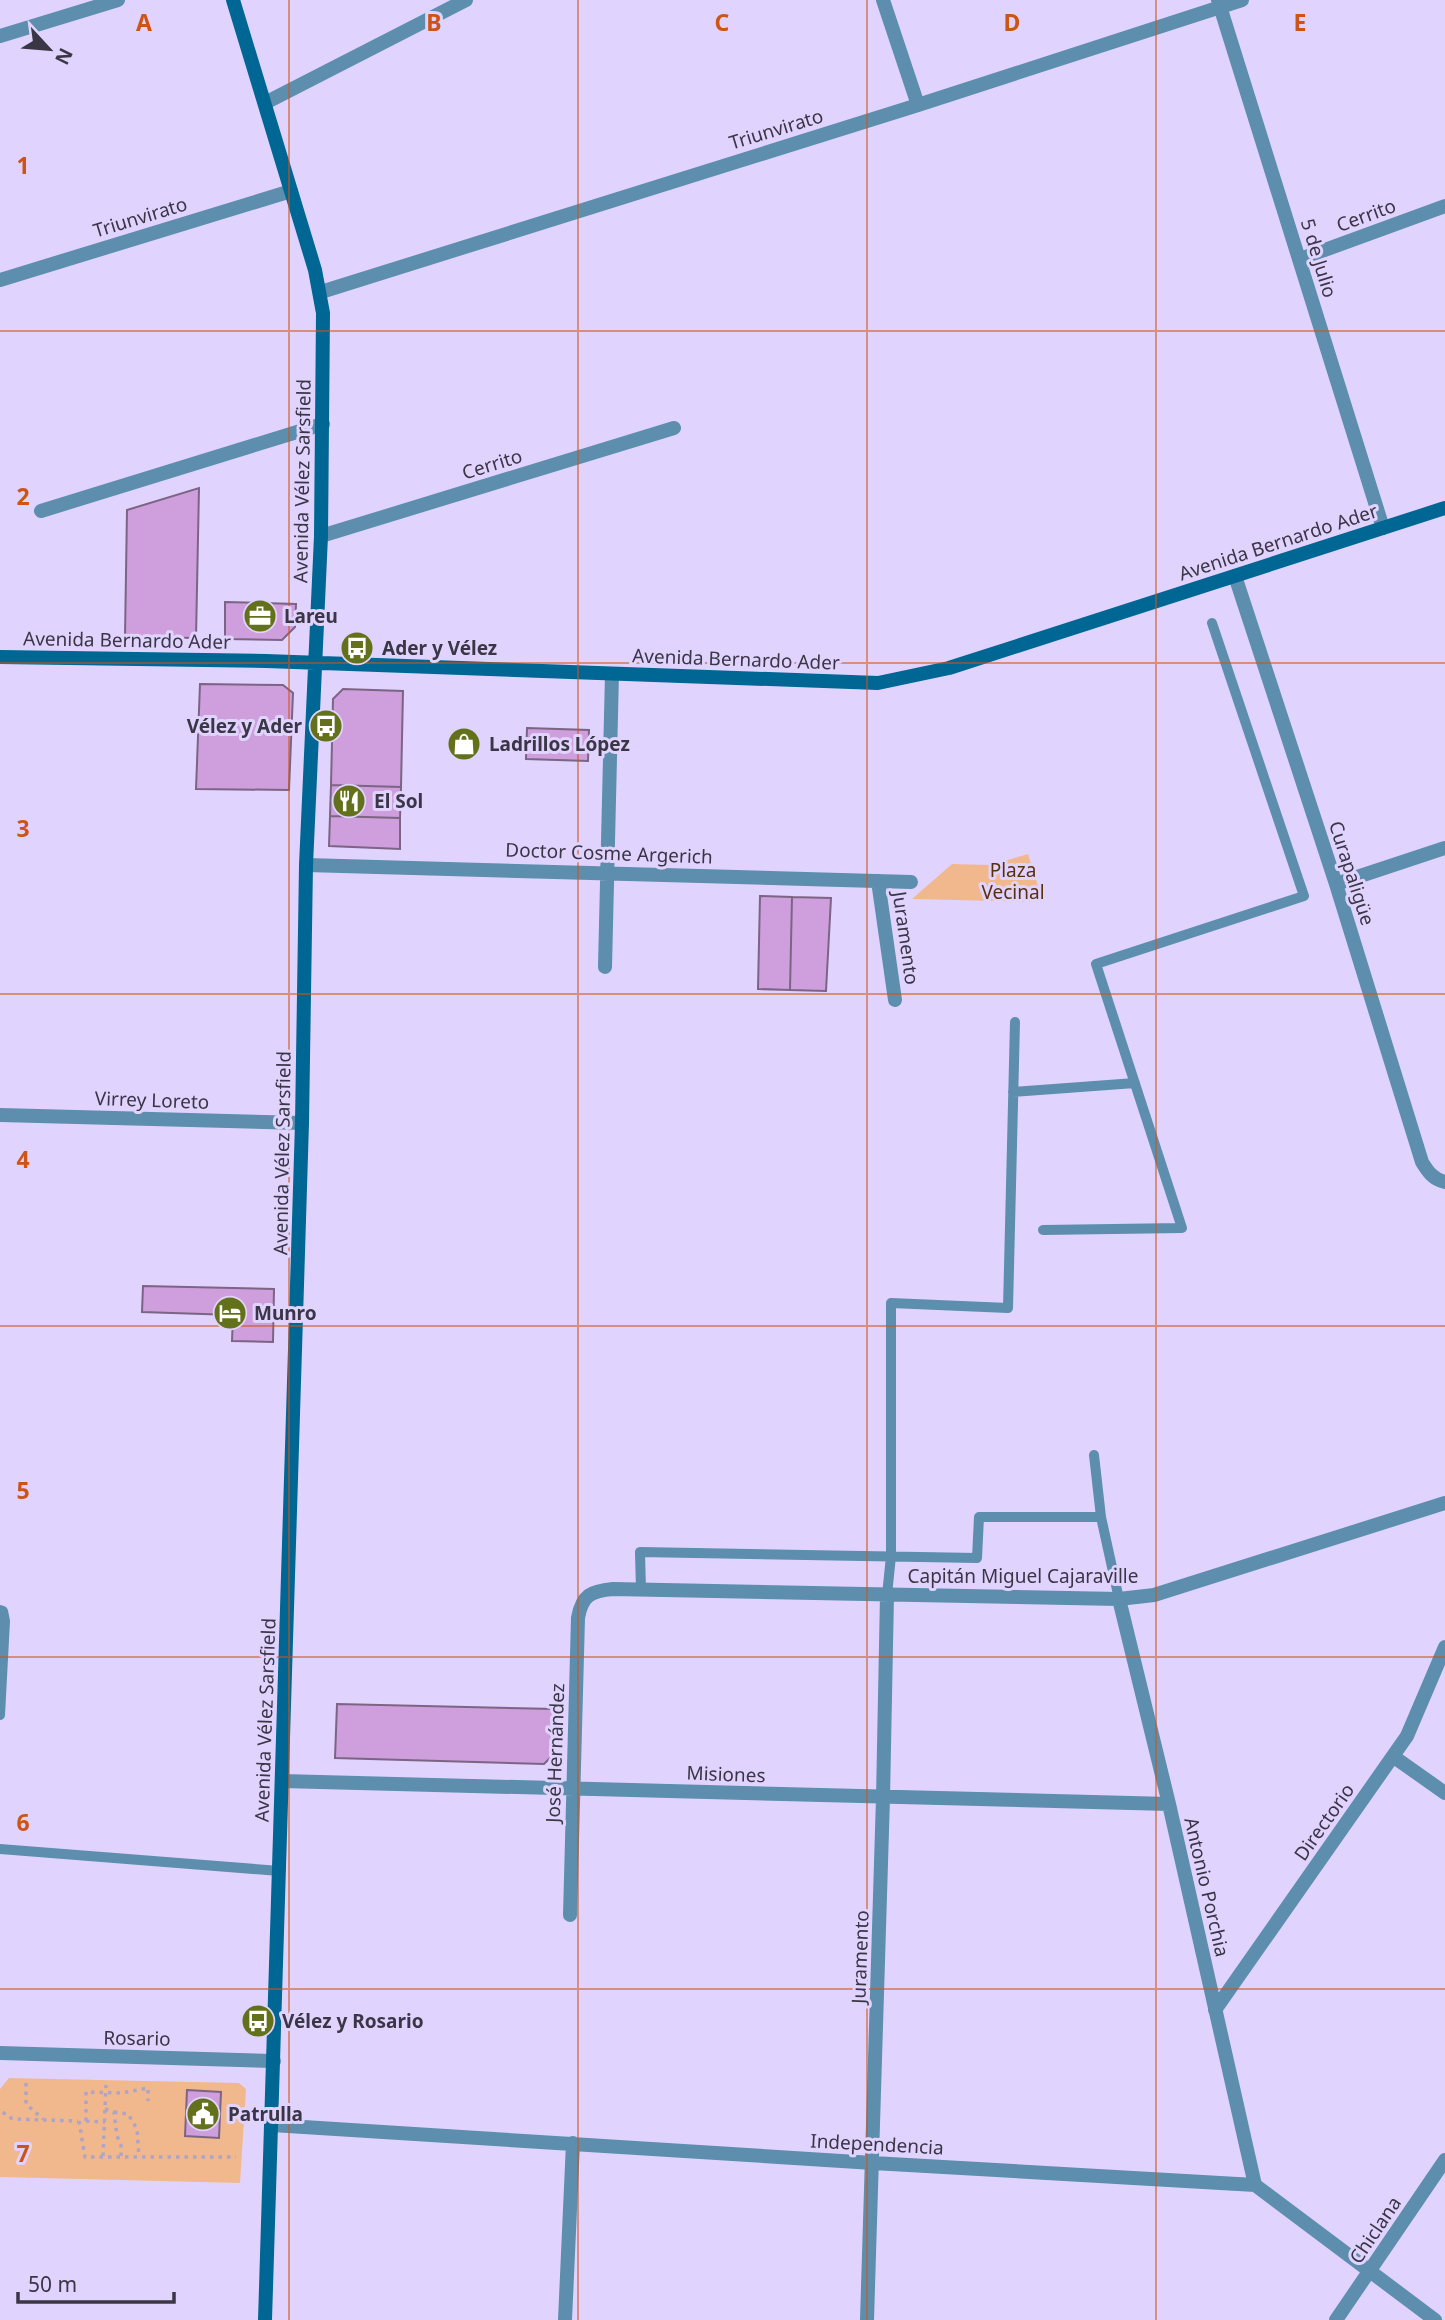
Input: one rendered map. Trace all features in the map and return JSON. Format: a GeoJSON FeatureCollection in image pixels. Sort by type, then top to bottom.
{"type":"FeatureCollection","features":[{"type":"Feature","properties":{"kind":"main road","name":"Avenida Vélez Sarsfield"},"geometry":{"type":"LineString","coordinates":[[233,0],[321,292],[323,313],[321,536],[306,864],[302,1123],[265,2320]]}},
{"type":"Feature","properties":{"kind":"main road","name":"Avenida Bernardo Ader"},"geometry":{"type":"LineString","coordinates":[[0,657],[316,663],[878,683],[949,668],[1445,508]]}},
{"type":"Feature","properties":{"kind":"street"},"geometry":{"type":"LineString","coordinates":[[0,36],[118,0]]}},
{"type":"Feature","properties":{"kind":"street"},"geometry":{"type":"LineString","coordinates":[[265,103],[466,0]]}},
{"type":"Feature","properties":{"kind":"street"},"geometry":{"type":"LineString","coordinates":[[883,0],[918,105]]}},
{"type":"Feature","properties":{"kind":"street","name":"Triunvirato"},"geometry":{"type":"LineString","coordinates":[[321,292],[918,105],[1219,4],[1241,0]]}},
{"type":"Feature","properties":{"kind":"street","name":"5 de Julio"},"geometry":{"type":"LineString","coordinates":[[1219,4],[1383,528]]}},
{"type":"Feature","properties":{"kind":"street","name":"Triunvirato"},"geometry":{"type":"LineString","coordinates":[[0,280],[291,191]]}},
{"type":"Feature","properties":{"kind":"street","name":"Cerrito"},"geometry":{"type":"LineString","coordinates":[[1300,259],[1445,206]]}},
{"type":"Feature","properties":{"kind":"street"},"geometry":{"type":"LineString","coordinates":[[41,511],[323,424]]}},
{"type":"Feature","properties":{"kind":"street","name":"Cerrito"},"geometry":{"type":"LineString","coordinates":[[321,536],[674,428]]}},
{"type":"Feature","properties":{"kind":"street","name":"Curapaligüe"},"geometry":{"type":"LineString","coordinates":[[1235,576],[1336,884],[1422,1162],[1428,1172],[1441,1181]]}},
{"type":"Feature","properties":{"kind":"street"},"geometry":{"type":"LineString","coordinates":[[605,967],[612,674]]}},
{"type":"Feature","properties":{"kind":"street"},"geometry":{"type":"LineString","coordinates":[[1336,884],[1445,848]]}},
{"type":"Feature","properties":{"kind":"street","name":"Doctor Cosme Argerich"},"geometry":{"type":"LineString","coordinates":[[306,864],[911,882]]}},
{"type":"Feature","properties":{"kind":"street","name":"Juramento"},"geometry":{"type":"LineString","coordinates":[[878,881],[895,1000]]}},
{"type":"Feature","properties":{"kind":"street","name":"Virrey Loreto"},"geometry":{"type":"LineString","coordinates":[[0,1115],[302,1123]]}},
{"type":"Feature","properties":{"kind":"street","name":"Capitán Miguel Cajaraville"},"geometry":{"type":"LineString","coordinates":[[589,1595],[599,1590],[641,1590],[1119,1599],[1154,1594],[1445,1503]]}},
{"type":"Feature","properties":{"kind":"street","name":"José Hernández"},"geometry":{"type":"LineString","coordinates":[[570,1915],[578,1618],[580,1605],[589,1595]]}},
{"type":"Feature","properties":{"kind":"street","name":"Juramento"},"geometry":{"type":"LineString","coordinates":[[867,2320],[887,1595]]}},
{"type":"Feature","properties":{"kind":"street","name":"Antonio Porchia"},"geometry":{"type":"LineString","coordinates":[[1119,1599],[1169,1804],[1255,2185]]}},
{"type":"Feature","properties":{"kind":"street","name":"Directorio"},"geometry":{"type":"LineString","coordinates":[[1215,2010],[1394,1757],[1407,1736],[1445,1647]]}},
{"type":"Feature","properties":{"kind":"street"},"geometry":{"type":"LineString","coordinates":[[1394,1757],[1445,1793]]}},
{"type":"Feature","properties":{"kind":"street","name":"Misiones"},"geometry":{"type":"LineString","coordinates":[[282,1781],[1169,1804]]}},
{"type":"Feature","properties":{"kind":"street","name":"Rosario"},"geometry":{"type":"LineString","coordinates":[[0,2053],[274,2060]]}},
{"type":"Feature","properties":{"kind":"street","name":"Independencia"},"geometry":{"type":"LineString","coordinates":[[271,2125],[1255,2185]]}},
{"type":"Feature","properties":{"kind":"street"},"geometry":{"type":"LineString","coordinates":[[565,2320],[573,2143]]}},
{"type":"Feature","properties":{"kind":"street","name":"Chiclana"},"geometry":{"type":"LineString","coordinates":[[1336,2320],[1445,2160]]}},
{"type":"Feature","properties":{"kind":"street"},"geometry":{"type":"LineString","coordinates":[[1255,2185],[1435,2320]]}},
{"type":"Feature","properties":{"kind":"lane"},"geometry":{"type":"LineString","coordinates":[[1043,1230],[1182,1228],[1096,964],[1304,896],[1212,623]]}},
{"type":"Feature","properties":{"kind":"lane"},"geometry":{"type":"LineString","coordinates":[[887,1595],[891,1556],[891,1303],[1008,1308],[1015,1022]]}},
{"type":"Feature","properties":{"kind":"lane"},"geometry":{"type":"LineString","coordinates":[[1013,1092],[1135,1083]]}},
{"type":"Feature","properties":{"kind":"lane"},"geometry":{"type":"LineString","coordinates":[[1094,1455],[1101,1517],[1119,1599]]}},
{"type":"Feature","properties":{"kind":"lane"},"geometry":{"type":"LineString","coordinates":[[641,1590],[640,1552],[977,1558],[979,1517],[1101,1517]]}},
{"type":"Feature","properties":{"kind":"lane"},"geometry":{"type":"LineString","coordinates":[[0,1610],[5,1621],[0,1715]]}},
{"type":"Feature","properties":{"kind":"lane"},"geometry":{"type":"LineString","coordinates":[[0,1849],[280,1871]]}},
{"type":"Feature","properties":{"kind":"path"},"geometry":{"type":"LineString","coordinates":[[26,2083],[26,2104],[45,2120]]}},
{"type":"Feature","properties":{"kind":"path"},"geometry":{"type":"LineString","coordinates":[[103,2157],[106,2085]]}},
{"type":"Feature","properties":{"kind":"path"},"geometry":{"type":"LineString","coordinates":[[86,2121],[86,2092],[106,2093],[148,2088],[149,2101]]}},
{"type":"Feature","properties":{"kind":"path"},"geometry":{"type":"LineString","coordinates":[[106,2109],[128,2114],[137,2129],[139,2157]]}},
{"type":"Feature","properties":{"kind":"path"},"geometry":{"type":"LineString","coordinates":[[4,2112],[14,2119],[105,2122]]}},
{"type":"Feature","properties":{"kind":"path"},"geometry":{"type":"LineString","coordinates":[[114,2112],[121,2157]]}},
{"type":"Feature","properties":{"kind":"path"},"geometry":{"type":"LineString","coordinates":[[79,2121],[85,2157],[236,2157]]}},
{"type":"Feature","properties":{"kind":"green space","name":"Plaza Vecinal"},"geometry":{"type":"Polygon","coordinates":[[[1028,854],[1043,902],[912,899],[952,864],[990,865],[1028,854]]]}},
{"type":"Feature","properties":{"kind":"green space"},"geometry":{"type":"Polygon","coordinates":[[[9,2078],[239,2083],[246,2089],[240,2183],[0,2177],[0,2089],[9,2078]]]}},
{"type":"Feature","properties":{"kind":"building"},"geometry":{"type":"Polygon","coordinates":[[[199,488],[196,638],[125,637],[127,510],[199,488]]]}},
{"type":"Feature","properties":{"kind":"building","name":"Lareu"},"geometry":{"type":"Polygon","coordinates":[[[225,602],[296,604],[295,627],[282,640],[225,639],[225,602]]]}},
{"type":"Feature","properties":{"kind":"building"},"geometry":{"type":"Polygon","coordinates":[[[200,684],[283,685],[293,693],[289,790],[196,789],[200,684]]]}},
{"type":"Feature","properties":{"kind":"building"},"geometry":{"type":"Polygon","coordinates":[[[343,689],[403,691],[401,787],[331,785],[333,699],[343,689]]]}},
{"type":"Feature","properties":{"kind":"building"},"geometry":{"type":"Polygon","coordinates":[[[527,728],[589,730],[588,761],[526,759],[527,728]]]}},
{"type":"Feature","properties":{"kind":"building"},"geometry":{"type":"Polygon","coordinates":[[[331,785],[401,787],[400,818],[330,816],[331,785]]]}},
{"type":"Feature","properties":{"kind":"building"},"geometry":{"type":"Polygon","coordinates":[[[330,816],[400,818],[400,849],[329,846],[330,816]]]}},
{"type":"Feature","properties":{"kind":"building"},"geometry":{"type":"Polygon","coordinates":[[[760,896],[792,897],[790,990],[758,989],[760,896]]]}},
{"type":"Feature","properties":{"kind":"building"},"geometry":{"type":"Polygon","coordinates":[[[792,897],[831,898],[826,991],[790,990],[792,897]]]}},
{"type":"Feature","properties":{"kind":"building","name":"Munro"},"geometry":{"type":"Polygon","coordinates":[[[143,1286],[274,1289],[273,1342],[232,1341],[233,1315],[142,1312],[143,1286]]]}},
{"type":"Feature","properties":{"kind":"building"},"geometry":{"type":"Polygon","coordinates":[[[337,1704],[555,1709],[553,1755],[544,1764],[335,1758],[337,1704]]]}},
{"type":"Feature","properties":{"kind":"building","name":"Patrulla"},"geometry":{"type":"Polygon","coordinates":[[[187,2090],[221,2092],[219,2138],[185,2136],[187,2090]]]}},
{"type":"Feature","properties":{"kind":"place","name":"Lareu"},"geometry":{"type":"Point","coordinates":[260,616]}},
{"type":"Feature","properties":{"kind":"place","name":"Ader y Vélez"},"geometry":{"type":"Point","coordinates":[357,648]}},
{"type":"Feature","properties":{"kind":"place","name":"Vélez y Ader"},"geometry":{"type":"Point","coordinates":[326,726]}},
{"type":"Feature","properties":{"kind":"place","name":"Ladrillos López"},"geometry":{"type":"Point","coordinates":[464,744]}},
{"type":"Feature","properties":{"kind":"place","name":"El Sol"},"geometry":{"type":"Point","coordinates":[349,801]}},
{"type":"Feature","properties":{"kind":"place","name":"Munro"},"geometry":{"type":"Point","coordinates":[230,1313]}},
{"type":"Feature","properties":{"kind":"place","name":"Vélez y Rosario"},"geometry":{"type":"Point","coordinates":[258,2021]}},
{"type":"Feature","properties":{"kind":"place","name":"Patrulla"},"geometry":{"type":"Point","coordinates":[203,2114]}}]}
